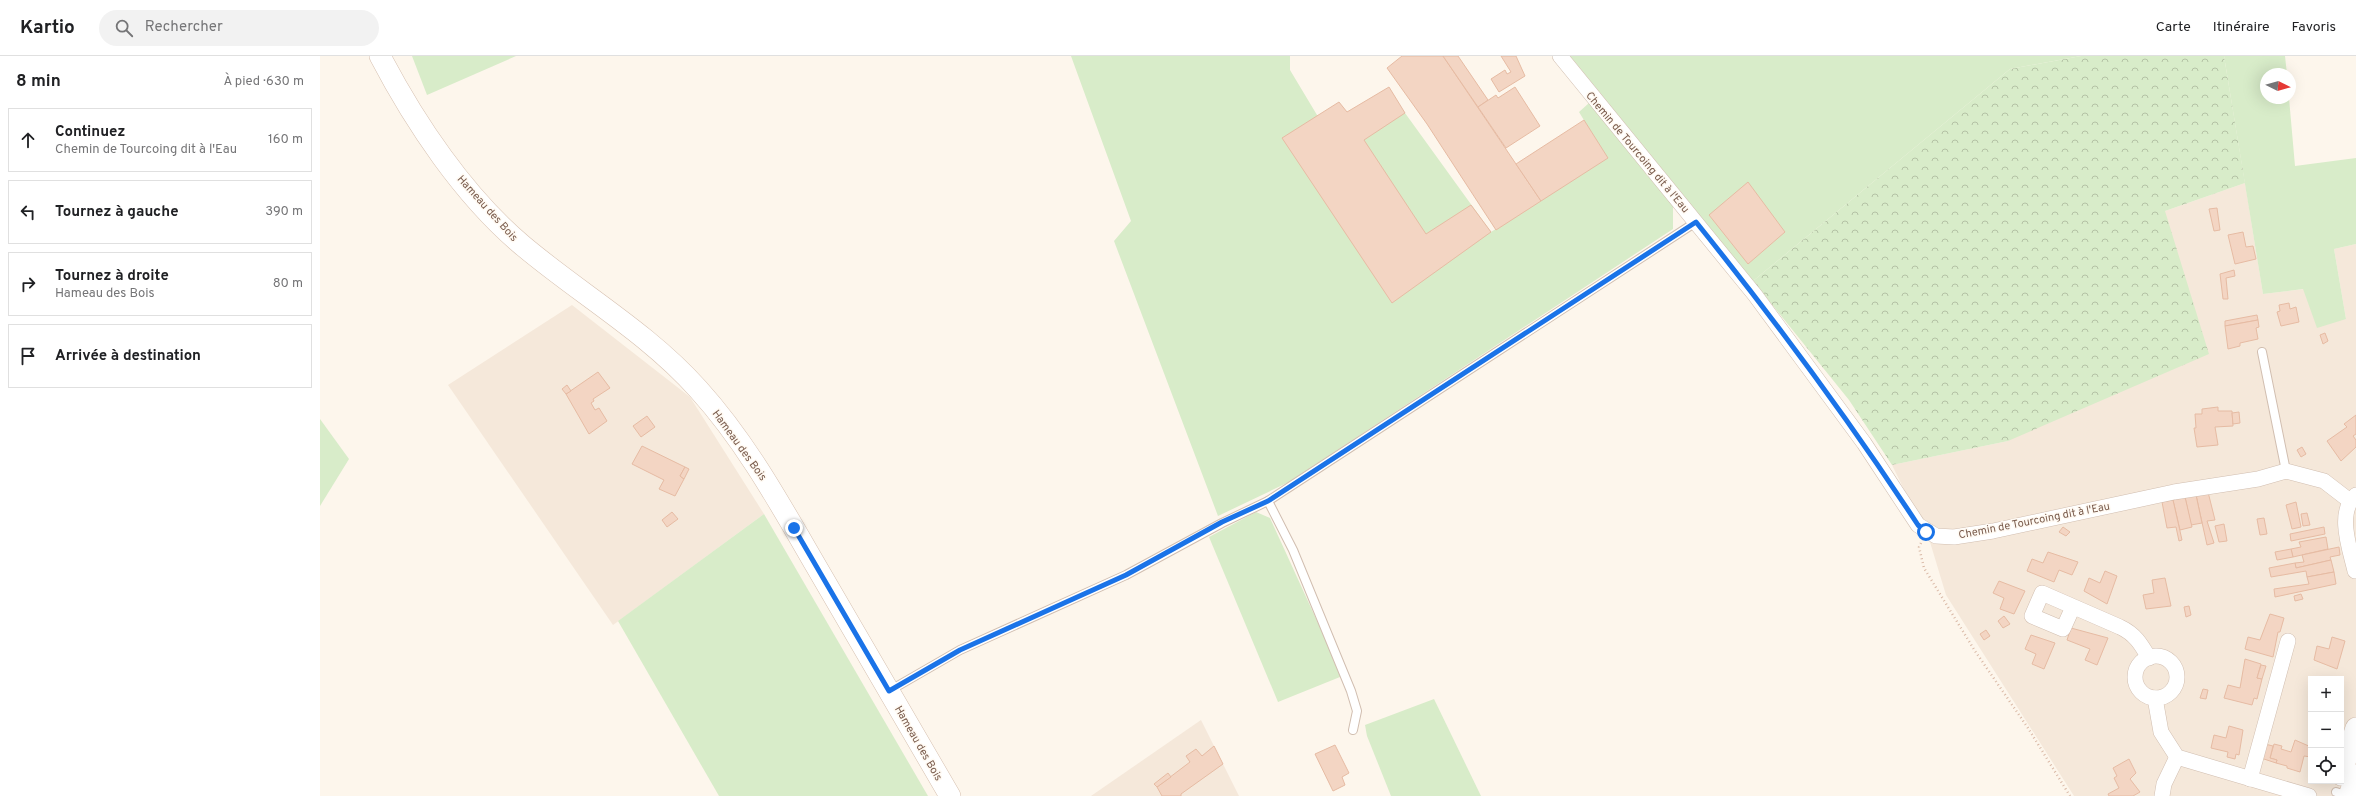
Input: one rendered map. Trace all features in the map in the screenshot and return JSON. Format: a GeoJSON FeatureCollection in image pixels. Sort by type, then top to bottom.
{"type":"FeatureCollection","features":[{"type":"Feature","properties":{"kind":"street","name":"Hameau des Bois"},"geometry":{"type":"LineString","coordinates":[[380,56],[414,116],[448,162],[483,205],[520,243],[660,352],[683,373],[718,412],[752,457],[770,486],[950,796]]}},
{"type":"Feature","properties":{"kind":"street","name":"Hameau des Bois"},"geometry":{"type":"LineString","coordinates":[[396,56],[422,114],[448,162]]}},
{"type":"Feature","properties":{"kind":"street","name":"Chemin de Tourcoing dit à l'Eau"},"geometry":{"type":"LineString","coordinates":[[1560,56],[1696,222],[1807,364],[1864,443],[1918,525],[1926,532],[1936,536],[1954,537],[1993,531],[2174,492],[2258,479],[2286,471],[2324,480],[2353,498],[2346,525],[2355,571]]}},
{"type":"Feature","properties":{"kind":"street"},"geometry":{"type":"LineString","coordinates":[[2073,607],[2128,631],[2136,637],[2149,658]]}},
{"type":"Feature","properties":{"kind":"street"},"geometry":{"type":"LineString","coordinates":[[2250,779],[2288,642]]}},
{"type":"Feature","properties":{"kind":"street"},"geometry":{"type":"LineString","coordinates":[[2158,657],[2167,660],[2174,667],[2177,676],[2175,686],[2169,694],[2155,698],[2140,691],[2136,681],[2137,670],[2149,658],[2158,657]]}},
{"type":"Feature","properties":{"kind":"street"},"geometry":{"type":"LineString","coordinates":[[2155,698],[2160,732],[2177,757],[2309,796]]}},
{"type":"Feature","properties":{"kind":"street"},"geometry":{"type":"LineString","coordinates":[[2341,789],[2356,728]]}},
{"type":"Feature","properties":{"kind":"street"},"geometry":{"type":"LineString","coordinates":[[2162,796],[2164,784],[2177,757]]}},
{"type":"Feature","properties":{"kind":"street"},"geometry":{"type":"LineString","coordinates":[[2341,789],[2356,775]]}},
{"type":"Feature","properties":{"kind":"lane"},"geometry":{"type":"LineString","coordinates":[[889,691],[960,650],[1126,575],[1222,522],[1268,501],[1696,222]]}},
{"type":"Feature","properties":{"kind":"lane"},"geometry":{"type":"LineString","coordinates":[[2262,352],[2286,471]]}},
{"type":"Feature","properties":{"kind":"lane"},"geometry":{"type":"LineString","coordinates":[[1268,501],[1293,550],[1351,691],[1356,711],[1353,730]]}},
{"type":"Feature","properties":{"kind":"path"},"geometry":{"type":"LineString","coordinates":[[1926,532],[1919,547],[1924,568],[2070,796]]}},
{"type":"Feature","properties":{"kind":"shaded area"},"geometry":{"type":"Polygon","coordinates":[[[2245,183],[2263,294],[2304,289],[2346,319],[2334,249],[2356,244],[2356,796],[2074,796],[1946,595],[1930,542],[1892,465],[2008,441],[2165,211],[2245,183]]]}},
{"type":"Feature","properties":{"kind":"shaded area"},"geometry":{"type":"Polygon","coordinates":[[[572,305],[690,397],[764,514],[613,625],[448,385],[572,305]]]}},
{"type":"Feature","properties":{"kind":"shaded area"},"geometry":{"type":"Polygon","coordinates":[[[1201,720],[1239,796],[1091,796],[1201,720]]]}},
{"type":"Feature","properties":{"kind":"green space"},"geometry":{"type":"Polygon","coordinates":[[[412,56],[516,56],[427,95],[412,56]]]}},
{"type":"Feature","properties":{"kind":"green space"},"geometry":{"type":"Polygon","coordinates":[[[1071,56],[1290,56],[1290,70],[1326,130],[1392,95],[1491,232],[1607,158],[1579,112],[1589,103],[1673,204],[1673,229],[1289,482],[1218,516],[1114,241],[1131,221],[1071,56]]]}},
{"type":"Feature","properties":{"kind":"green space"},"geometry":{"type":"Polygon","coordinates":[[[1570,56],[2081,56],[2010,69],[1753,281],[1570,56]]]}},
{"type":"Feature","properties":{"kind":"green space"},"geometry":{"type":"Polygon","coordinates":[[[2081,56],[2224,56],[2245,183],[2165,211],[2209,354],[2008,441],[1892,465],[1849,400],[1753,281],[2010,69],[2081,56]]]}},
{"type":"Feature","properties":{"kind":"green space"},"geometry":{"type":"Polygon","coordinates":[[[2224,56],[2285,56],[2286,68],[2260,68],[2260,104],[2290,104],[2295,166],[2356,158],[2356,244],[2334,249],[2346,319],[2317,328],[2303,289],[2263,294],[2224,56]]]}},
{"type":"Feature","properties":{"kind":"green space"},"geometry":{"type":"Polygon","coordinates":[[[320,419],[349,459],[320,506],[320,419]]]}},
{"type":"Feature","properties":{"kind":"green space"},"geometry":{"type":"Polygon","coordinates":[[[1256,512],[1270,518],[1339,669],[1340,677],[1278,702],[1209,537],[1256,512]]]}},
{"type":"Feature","properties":{"kind":"green space"},"geometry":{"type":"Polygon","coordinates":[[[764,514],[928,796],[719,796],[618,621],[764,514]]]}},
{"type":"Feature","properties":{"kind":"green space"},"geometry":{"type":"Polygon","coordinates":[[[1434,699],[1481,796],[1391,796],[1367,736],[1365,725],[1434,699]]]}},
{"type":"Feature","properties":{"kind":"building"},"geometry":{"type":"Polygon","coordinates":[[[1402,56],[1443,56],[1541,201],[1496,230],[1427,124],[1387,68],[1402,56]]]}},
{"type":"Feature","properties":{"kind":"building"},"geometry":{"type":"Polygon","coordinates":[[[1443,56],[1458,56],[1488,100],[1478,107],[1443,56]]]}},
{"type":"Feature","properties":{"kind":"building"},"geometry":{"type":"Polygon","coordinates":[[[1501,56],[1516,56],[1525,76],[1499,92],[1491,79],[1505,70],[1507,74],[1511,72],[1501,56]]]}},
{"type":"Feature","properties":{"kind":"building"},"geometry":{"type":"Polygon","coordinates":[[[1389,87],[1405,113],[1364,140],[1426,234],[1471,205],[1491,232],[1392,303],[1282,138],[1339,102],[1347,112],[1389,87]]]}},
{"type":"Feature","properties":{"kind":"building"},"geometry":{"type":"Polygon","coordinates":[[[1515,87],[1540,126],[1506,148],[1478,107],[1496,95],[1498,98],[1515,87]]]}},
{"type":"Feature","properties":{"kind":"building"},"geometry":{"type":"Polygon","coordinates":[[[1584,120],[1608,158],[1541,201],[1516,164],[1584,120]]]}},
{"type":"Feature","properties":{"kind":"building"},"geometry":{"type":"Polygon","coordinates":[[[1748,182],[1785,232],[1748,264],[1709,215],[1748,182]]]}},
{"type":"Feature","properties":{"kind":"building"},"geometry":{"type":"Polygon","coordinates":[[[2217,208],[2220,230],[2214,231],[2209,209],[2217,208]]]}},
{"type":"Feature","properties":{"kind":"building"},"geometry":{"type":"Polygon","coordinates":[[[2243,232],[2246,247],[2253,246],[2256,259],[2235,264],[2228,235],[2243,232]]]}},
{"type":"Feature","properties":{"kind":"building"},"geometry":{"type":"Polygon","coordinates":[[[2234,270],[2235,276],[2226,278],[2228,299],[2223,299],[2220,274],[2234,270]]]}},
{"type":"Feature","properties":{"kind":"building"},"geometry":{"type":"Polygon","coordinates":[[[2289,303],[2290,309],[2296,307],[2299,322],[2281,326],[2277,312],[2280,311],[2279,305],[2289,303]]]}},
{"type":"Feature","properties":{"kind":"building"},"geometry":{"type":"Polygon","coordinates":[[[2257,315],[2258,320],[2225,326],[2225,321],[2257,315]]]}},
{"type":"Feature","properties":{"kind":"building"},"geometry":{"type":"Polygon","coordinates":[[[2258,320],[2259,327],[2256,328],[2258,339],[2240,343],[2240,346],[2228,349],[2225,326],[2258,320]]]}},
{"type":"Feature","properties":{"kind":"building"},"geometry":{"type":"Polygon","coordinates":[[[2325,333],[2328,341],[2323,344],[2320,335],[2325,333]]]}},
{"type":"Feature","properties":{"kind":"building"},"geometry":{"type":"Polygon","coordinates":[[[598,372],[610,388],[593,399],[594,401],[591,403],[595,410],[599,408],[607,421],[589,434],[566,394],[598,372]]]}},
{"type":"Feature","properties":{"kind":"building"},"geometry":{"type":"Polygon","coordinates":[[[567,385],[571,391],[566,394],[562,389],[567,385]]]}},
{"type":"Feature","properties":{"kind":"building"},"geometry":{"type":"Polygon","coordinates":[[[2218,407],[2218,411],[2232,411],[2233,426],[2215,427],[2218,445],[2197,447],[2194,428],[2196,428],[2195,414],[2202,414],[2202,409],[2218,407]]]}},
{"type":"Feature","properties":{"kind":"building"},"geometry":{"type":"Polygon","coordinates":[[[2239,412],[2240,423],[2233,424],[2232,413],[2239,412]]]}},
{"type":"Feature","properties":{"kind":"building"},"geometry":{"type":"Polygon","coordinates":[[[2356,415],[2356,434],[2353,436],[2356,440],[2356,447],[2341,461],[2327,441],[2347,427],[2344,424],[2356,415]]]}},
{"type":"Feature","properties":{"kind":"building"},"geometry":{"type":"Polygon","coordinates":[[[647,416],[655,427],[641,437],[633,426],[647,416]]]}},
{"type":"Feature","properties":{"kind":"building"},"geometry":{"type":"Polygon","coordinates":[[[642,446],[685,467],[680,476],[684,479],[675,496],[659,489],[664,480],[632,464],[642,446]]]}},
{"type":"Feature","properties":{"kind":"building"},"geometry":{"type":"Polygon","coordinates":[[[2302,447],[2306,454],[2301,457],[2297,450],[2302,447]]]}},
{"type":"Feature","properties":{"kind":"building"},"geometry":{"type":"Polygon","coordinates":[[[685,467],[689,469],[684,479],[680,476],[685,467]]]}},
{"type":"Feature","properties":{"kind":"building"},"geometry":{"type":"Polygon","coordinates":[[[2208,492],[2215,520],[2207,521],[2214,543],[2207,545],[2196,495],[2208,492]]]}},
{"type":"Feature","properties":{"kind":"building"},"geometry":{"type":"Polygon","coordinates":[[[2196,495],[2202,523],[2191,525],[2185,497],[2196,495]]]}},
{"type":"Feature","properties":{"kind":"building"},"geometry":{"type":"Polygon","coordinates":[[[2185,497],[2192,527],[2180,530],[2173,500],[2185,497]]]}},
{"type":"Feature","properties":{"kind":"building"},"geometry":{"type":"Polygon","coordinates":[[[2173,500],[2182,540],[2179,541],[2176,527],[2167,528],[2162,502],[2173,500]]]}},
{"type":"Feature","properties":{"kind":"building"},"geometry":{"type":"Polygon","coordinates":[[[2296,502],[2301,527],[2292,529],[2286,505],[2296,502]]]}},
{"type":"Feature","properties":{"kind":"building"},"geometry":{"type":"Polygon","coordinates":[[[672,512],[678,519],[667,527],[662,520],[672,512]]]}},
{"type":"Feature","properties":{"kind":"building"},"geometry":{"type":"Polygon","coordinates":[[[2307,513],[2310,525],[2303,526],[2301,514],[2307,513]]]}},
{"type":"Feature","properties":{"kind":"building"},"geometry":{"type":"Polygon","coordinates":[[[2264,518],[2267,534],[2260,535],[2257,519],[2264,518]]]}},
{"type":"Feature","properties":{"kind":"building"},"geometry":{"type":"Polygon","coordinates":[[[2224,524],[2227,541],[2219,542],[2215,526],[2224,524]]]}},
{"type":"Feature","properties":{"kind":"building"},"geometry":{"type":"Polygon","coordinates":[[[2063,527],[2070,532],[2066,536],[2059,532],[2063,527]]]}},
{"type":"Feature","properties":{"kind":"building"},"geometry":{"type":"Polygon","coordinates":[[[2324,527],[2325,534],[2291,541],[2290,534],[2324,527]]]}},
{"type":"Feature","properties":{"kind":"building"},"geometry":{"type":"Polygon","coordinates":[[[2326,537],[2328,549],[2293,557],[2291,549],[2301,547],[2299,542],[2326,537]]]}},
{"type":"Feature","properties":{"kind":"building"},"geometry":{"type":"Polygon","coordinates":[[[2339,547],[2340,555],[2330,557],[2331,560],[2296,568],[2295,563],[2304,562],[2302,555],[2339,547]]]}},
{"type":"Feature","properties":{"kind":"building"},"geometry":{"type":"Polygon","coordinates":[[[2291,549],[2293,557],[2277,560],[2275,552],[2291,549]]]}},
{"type":"Feature","properties":{"kind":"building"},"geometry":{"type":"Polygon","coordinates":[[[2048,552],[2078,562],[2072,575],[2059,570],[2054,582],[2027,571],[2032,559],[2043,563],[2048,552]]]}},
{"type":"Feature","properties":{"kind":"building"},"geometry":{"type":"Polygon","coordinates":[[[2331,560],[2334,572],[2307,577],[2306,571],[2271,577],[2269,568],[2295,563],[2296,568],[2331,560]]]}},
{"type":"Feature","properties":{"kind":"building"},"geometry":{"type":"Polygon","coordinates":[[[2105,571],[2117,576],[2107,604],[2084,591],[2089,578],[2100,583],[2105,571]]]}},
{"type":"Feature","properties":{"kind":"building"},"geometry":{"type":"Polygon","coordinates":[[[2334,572],[2336,584],[2275,597],[2274,589],[2309,584],[2307,577],[2334,572]]]}},
{"type":"Feature","properties":{"kind":"building"},"geometry":{"type":"Polygon","coordinates":[[[2165,578],[2171,606],[2146,609],[2143,595],[2154,593],[2152,580],[2165,578]]]}},
{"type":"Feature","properties":{"kind":"building"},"geometry":{"type":"Polygon","coordinates":[[[1999,581],[2025,591],[2014,614],[2000,609],[2004,598],[1993,593],[1999,581]]]}},
{"type":"Feature","properties":{"kind":"building"},"geometry":{"type":"Polygon","coordinates":[[[2301,594],[2303,599],[2295,601],[2294,596],[2301,594]]]}},
{"type":"Feature","properties":{"kind":"building"},"geometry":{"type":"Polygon","coordinates":[[[2189,606],[2191,615],[2186,617],[2184,607],[2189,606]]]}},
{"type":"Feature","properties":{"kind":"building"},"geometry":{"type":"Polygon","coordinates":[[[2270,614],[2284,618],[2280,632],[2278,632],[2273,657],[2245,649],[2248,637],[2260,640],[2270,614]]]}},
{"type":"Feature","properties":{"kind":"building"},"geometry":{"type":"Polygon","coordinates":[[[2004,616],[2010,624],[2003,628],[1998,621],[2004,616]]]}},
{"type":"Feature","properties":{"kind":"building"},"geometry":{"type":"Polygon","coordinates":[[[2071,628],[2108,638],[2097,665],[2085,660],[2090,649],[2067,640],[2071,628]]]}},
{"type":"Feature","properties":{"kind":"building"},"geometry":{"type":"Polygon","coordinates":[[[1986,630],[1990,636],[1984,640],[1980,634],[1986,630]]]}},
{"type":"Feature","properties":{"kind":"building"},"geometry":{"type":"Polygon","coordinates":[[[2031,635],[2055,643],[2044,669],[2032,664],[2036,654],[2025,649],[2031,635]]]}},
{"type":"Feature","properties":{"kind":"building"},"geometry":{"type":"Polygon","coordinates":[[[2332,637],[2345,641],[2337,669],[2314,660],[2317,646],[2329,649],[2332,637]]]}},
{"type":"Feature","properties":{"kind":"building"},"geometry":{"type":"Polygon","coordinates":[[[2245,659],[2261,664],[2257,678],[2262,679],[2257,699],[2254,698],[2252,705],[2224,698],[2228,685],[2240,688],[2245,659]]]}},
{"type":"Feature","properties":{"kind":"building"},"geometry":{"type":"Polygon","coordinates":[[[2261,665],[2266,666],[2262,679],[2257,678],[2261,665]]]}},
{"type":"Feature","properties":{"kind":"building"},"geometry":{"type":"Polygon","coordinates":[[[2203,689],[2208,690],[2206,699],[2200,698],[2203,689]]]}},
{"type":"Feature","properties":{"kind":"building"},"geometry":{"type":"Polygon","coordinates":[[[2229,726],[2243,730],[2239,755],[2236,754],[2235,759],[2227,757],[2228,752],[2211,748],[2214,735],[2226,738],[2229,726]]]}},
{"type":"Feature","properties":{"kind":"building"},"geometry":{"type":"Polygon","coordinates":[[[2295,740],[2308,746],[2308,757],[2304,756],[2300,772],[2276,763],[2277,760],[2270,758],[2274,744],[2282,746],[2281,749],[2291,752],[2295,740]]]}},
{"type":"Feature","properties":{"kind":"building"},"geometry":{"type":"Polygon","coordinates":[[[2265,744],[2273,746],[2270,758],[2277,760],[2276,763],[2261,758],[2265,744]]]}},
{"type":"Feature","properties":{"kind":"building"},"geometry":{"type":"Polygon","coordinates":[[[1335,745],[1349,773],[1342,777],[1345,785],[1333,791],[1315,754],[1335,745]]]}},
{"type":"Feature","properties":{"kind":"building"},"geometry":{"type":"Polygon","coordinates":[[[1214,746],[1223,764],[1181,794],[1181,796],[1162,796],[1157,787],[1190,762],[1186,756],[1196,749],[1202,756],[1214,746]]]}},
{"type":"Feature","properties":{"kind":"building"},"geometry":{"type":"Polygon","coordinates":[[[2129,759],[2136,773],[2130,779],[2140,792],[2133,796],[2109,796],[2108,794],[2119,788],[2114,778],[2117,776],[2113,768],[2129,759]]]}},
{"type":"Feature","properties":{"kind":"building"},"geometry":{"type":"Polygon","coordinates":[[[1168,773],[1171,777],[1157,787],[1154,784],[1168,773]]]}},
{"type":"Feature","properties":{"kind":"route"},"geometry":{"type":"LineString","coordinates":[[794,528],[889,691],[960,650],[998,631],[1104,586],[1222,522],[1288,490],[1696,222],[1755,295],[1807,364],[1864,443],[1918,525],[1926,532]]}}]}
